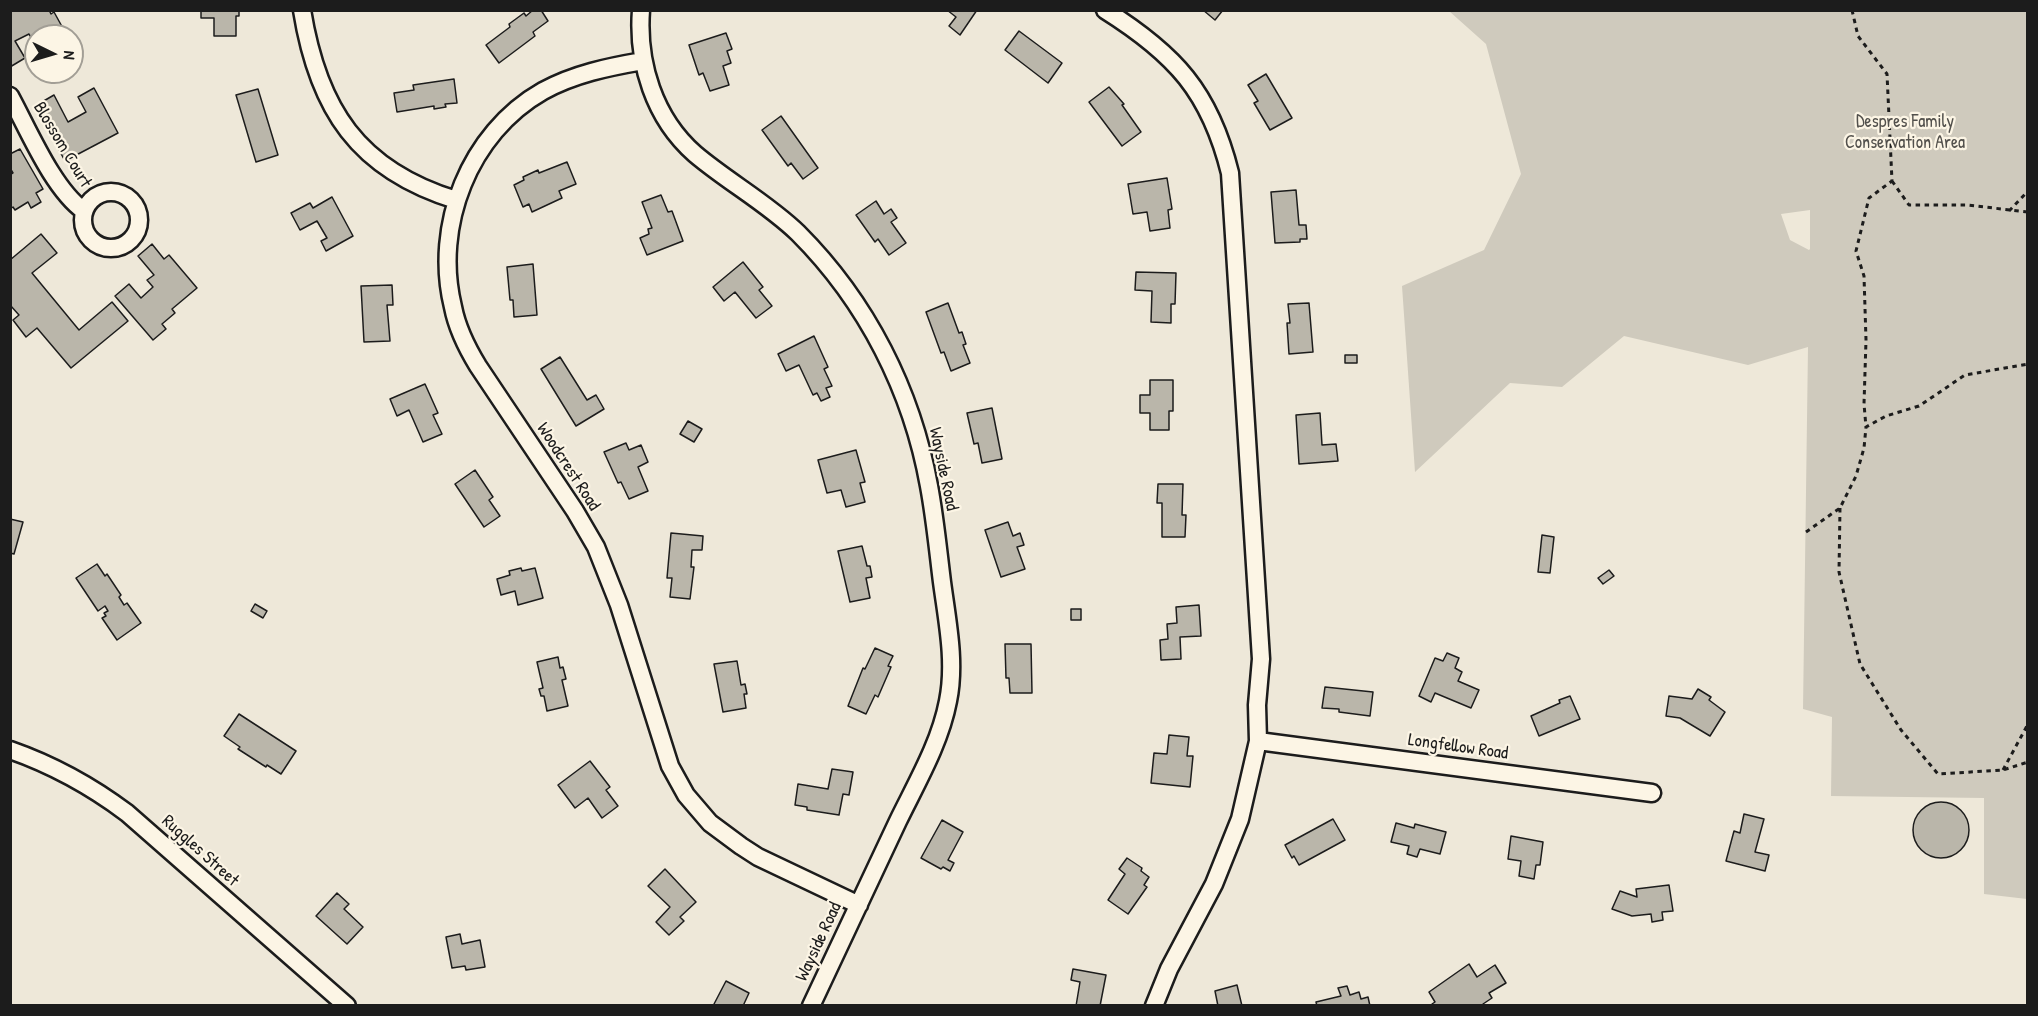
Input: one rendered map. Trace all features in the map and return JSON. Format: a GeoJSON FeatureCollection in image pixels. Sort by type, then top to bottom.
{"type":"FeatureCollection","features":[{"type":"Feature","properties":{"kind":"street"},"geometry":{"type":"LineString","coordinates":[[302,10],[310,54],[317,76],[336,116],[348,132],[378,162],[394,173],[434,193],[456,200]]}},
{"type":"Feature","properties":{"kind":"street","name":"Wayside Road"},"geometry":{"type":"LineString","coordinates":[[641,10],[643,61],[653,95],[677,135],[711,167],[767,207],[797,232],[841,283],[879,340],[896,372],[921,450],[930,494],[950,651],[949,699],[931,752],[811,1005]]}},
{"type":"Feature","properties":{"kind":"street"},"geometry":{"type":"LineString","coordinates":[[1105,10],[1145,37],[1182,70],[1199,94],[1212,120],[1223,146],[1230,173],[1261,659],[1257,705],[1258,741],[1240,819],[1214,884],[1169,969],[1154,1005]]}},
{"type":"Feature","properties":{"kind":"street","name":"Woodcrest Road"},"geometry":{"type":"LineString","coordinates":[[643,61],[592,71],[558,83],[511,115],[485,145],[465,177],[450,223],[448,267],[453,308],[478,366],[596,547],[616,596],[664,748],[676,780],[686,795],[710,824],[741,846],[859,905]]}},
{"type":"Feature","properties":{"kind":"street","name":"Blossom Court"},"geometry":{"type":"LineString","coordinates":[[10,96],[16,122],[58,184],[74,204],[84,211]]}},
{"type":"Feature","properties":{"kind":"street","name":"Longfellow Road"},"geometry":{"type":"LineString","coordinates":[[1258,741],[1652,793]]}},
{"type":"Feature","properties":{"kind":"street","name":"Ruggles Street"},"geometry":{"type":"LineString","coordinates":[[10,750],[63,772],[96,790],[127,813],[347,1005]]}},
{"type":"Feature","properties":{"kind":"path"},"geometry":{"type":"LineString","coordinates":[[1852,10],[1858,36],[1887,74],[1892,181],[1909,205],[1967,205],[2028,212]]}},
{"type":"Feature","properties":{"kind":"path"},"geometry":{"type":"LineString","coordinates":[[1892,181],[1869,198],[1856,251],[1863,276],[1866,427],[1864,448],[1856,476],[1840,508],[1839,572],[1860,664],[1901,730],[1938,774],[2003,770],[2028,762]]}},
{"type":"Feature","properties":{"kind":"path"},"geometry":{"type":"LineString","coordinates":[[2008,211],[2028,192]]}},
{"type":"Feature","properties":{"kind":"path"},"geometry":{"type":"LineString","coordinates":[[1866,427],[1886,416],[1919,406],[1965,375],[2028,364]]}},
{"type":"Feature","properties":{"kind":"path"},"geometry":{"type":"LineString","coordinates":[[1806,532],[1840,508]]}},
{"type":"Feature","properties":{"kind":"path"},"geometry":{"type":"LineString","coordinates":[[2003,770],[2028,724]]}},
{"type":"Feature","properties":{"kind":"green space","name":"Despres Family Conservation Area"},"geometry":{"type":"Polygon","coordinates":[[[1449,11],[2027,11],[2027,899],[1984,894],[1984,798],[1831,796],[1832,717],[1803,709],[1808,347],[1748,365],[1624,336],[1562,387],[1510,383],[1415,472],[1402,286],[1484,250],[1521,174],[1486,44],[1449,11]],[[1810,210],[1781,214],[1790,240],[1810,249],[1810,210]]]}},
{"type":"Feature","properties":{"kind":"building"},"geometry":{"type":"Polygon","coordinates":[[[10,10],[49,10],[51,14],[54,12],[61,24],[24,24],[24,36],[15,41],[24,59],[10,67],[10,10]]]}},
{"type":"Feature","properties":{"kind":"building"},"geometry":{"type":"Polygon","coordinates":[[[201,10],[239,10],[239,16],[236,16],[236,36],[214,36],[214,18],[201,18],[201,10]]]}},
{"type":"Feature","properties":{"kind":"building"},"geometry":{"type":"Polygon","coordinates":[[[533,10],[541,10],[548,21],[533,32],[535,36],[499,63],[486,45],[510,27],[509,24],[524,13],[526,16],[533,10]]]}},
{"type":"Feature","properties":{"kind":"building"},"geometry":{"type":"Polygon","coordinates":[[[947,10],[977,10],[960,35],[949,26],[956,17],[947,10]]]}},
{"type":"Feature","properties":{"kind":"building"},"geometry":{"type":"Polygon","coordinates":[[[1203,10],[1223,10],[1215,20],[1203,10]]]}},
{"type":"Feature","properties":{"kind":"building"},"geometry":{"type":"Polygon","coordinates":[[[1019,31],[1062,63],[1048,83],[1005,50],[1019,31]]]}},
{"type":"Feature","properties":{"kind":"building"},"geometry":{"type":"Polygon","coordinates":[[[726,33],[732,49],[727,51],[731,63],[723,66],[729,85],[710,91],[703,73],[699,75],[689,45],[726,33]]]}},
{"type":"Feature","properties":{"kind":"building"},"geometry":{"type":"Polygon","coordinates":[[[1266,74],[1292,118],[1270,130],[1254,103],[1258,101],[1248,85],[1266,74]]]}},
{"type":"Feature","properties":{"kind":"building"},"geometry":{"type":"Polygon","coordinates":[[[454,79],[457,103],[445,104],[446,107],[434,109],[434,106],[397,112],[394,93],[414,90],[413,85],[454,79]]]}},
{"type":"Feature","properties":{"kind":"building"},"geometry":{"type":"Polygon","coordinates":[[[1109,87],[1124,104],[1122,105],[1141,132],[1122,146],[1089,102],[1109,87]]]}},
{"type":"Feature","properties":{"kind":"building"},"geometry":{"type":"Polygon","coordinates":[[[94,88],[118,133],[65,161],[35,106],[54,95],[68,122],[86,112],[78,97],[94,88]]]}},
{"type":"Feature","properties":{"kind":"building"},"geometry":{"type":"Polygon","coordinates":[[[258,89],[278,155],[256,162],[236,95],[258,89]]]}},
{"type":"Feature","properties":{"kind":"building"},"geometry":{"type":"Polygon","coordinates":[[[781,116],[818,168],[803,179],[791,163],[788,166],[762,130],[781,116]]]}},
{"type":"Feature","properties":{"kind":"building"},"geometry":{"type":"Polygon","coordinates":[[[20,149],[43,189],[36,193],[41,202],[31,208],[28,202],[15,210],[13,207],[10,209],[10,175],[13,173],[10,168],[10,154],[20,149]]]}},
{"type":"Feature","properties":{"kind":"building"},"geometry":{"type":"Polygon","coordinates":[[[567,162],[576,184],[559,191],[562,198],[532,212],[529,204],[523,207],[514,185],[524,180],[523,177],[538,170],[539,173],[567,162]]]}},
{"type":"Feature","properties":{"kind":"building"},"geometry":{"type":"Polygon","coordinates":[[[1167,178],[1172,209],[1168,210],[1170,228],[1150,231],[1147,212],[1133,214],[1128,184],[1167,178]]]}},
{"type":"Feature","properties":{"kind":"building"},"geometry":{"type":"Polygon","coordinates":[[[1296,190],[1299,225],[1306,225],[1307,239],[1300,239],[1300,242],[1275,243],[1271,192],[1296,190]]]}},
{"type":"Feature","properties":{"kind":"building"},"geometry":{"type":"Polygon","coordinates":[[[661,195],[668,212],[672,211],[683,241],[647,255],[640,238],[649,234],[648,229],[652,228],[642,202],[661,195]]]}},
{"type":"Feature","properties":{"kind":"building"},"geometry":{"type":"Polygon","coordinates":[[[332,197],[353,236],[326,251],[321,241],[327,238],[317,221],[300,230],[291,213],[310,203],[313,208],[332,197]]]}},
{"type":"Feature","properties":{"kind":"building"},"geometry":{"type":"Polygon","coordinates":[[[876,201],[884,214],[891,209],[897,218],[891,222],[906,243],[889,255],[878,239],[875,242],[856,215],[876,201]]]}},
{"type":"Feature","properties":{"kind":"building"},"geometry":{"type":"Polygon","coordinates":[[[41,234],[57,253],[32,273],[79,330],[112,302],[128,321],[71,368],[37,328],[26,337],[13,320],[19,315],[10,305],[10,260],[41,234]]]}},
{"type":"Feature","properties":{"kind":"building"},"geometry":{"type":"Polygon","coordinates":[[[152,244],[164,259],[169,255],[197,288],[172,309],[175,313],[162,324],[166,329],[153,340],[115,296],[129,284],[141,298],[153,287],[147,280],[154,275],[138,256],[152,244]]]}},
{"type":"Feature","properties":{"kind":"building"},"geometry":{"type":"Polygon","coordinates":[[[743,262],[763,287],[759,290],[772,306],[756,318],[735,292],[724,301],[713,287],[743,262]]]}},
{"type":"Feature","properties":{"kind":"building"},"geometry":{"type":"Polygon","coordinates":[[[533,264],[537,315],[514,317],[507,267],[533,264]]]}},
{"type":"Feature","properties":{"kind":"building"},"geometry":{"type":"Polygon","coordinates":[[[1136,272],[1176,273],[1175,304],[1171,304],[1171,323],[1151,322],[1152,291],[1135,290],[1136,272]]]}},
{"type":"Feature","properties":{"kind":"building"},"geometry":{"type":"Polygon","coordinates":[[[392,285],[393,305],[387,305],[390,341],[364,342],[361,286],[392,285]]]}},
{"type":"Feature","properties":{"kind":"building"},"geometry":{"type":"Polygon","coordinates":[[[948,303],[959,333],[962,332],[966,344],[963,345],[970,363],[951,371],[944,352],[941,353],[926,312],[948,303]]]}},
{"type":"Feature","properties":{"kind":"building"},"geometry":{"type":"Polygon","coordinates":[[[1309,303],[1313,352],[1289,354],[1288,304],[1309,303]]]}},
{"type":"Feature","properties":{"kind":"building"},"geometry":{"type":"Polygon","coordinates":[[[814,336],[828,367],[824,369],[832,386],[826,388],[830,397],[821,401],[817,393],[813,395],[799,365],[786,371],[778,354],[814,336]]]}},
{"type":"Feature","properties":{"kind":"building"},"geometry":{"type":"Polygon","coordinates":[[[1345,355],[1357,355],[1357,363],[1345,363],[1345,355]]]}},
{"type":"Feature","properties":{"kind":"building"},"geometry":{"type":"Polygon","coordinates":[[[560,357],[587,400],[596,395],[604,409],[576,426],[541,369],[560,357]]]}},
{"type":"Feature","properties":{"kind":"building"},"geometry":{"type":"Polygon","coordinates":[[[1150,380],[1173,380],[1173,411],[1169,411],[1169,430],[1150,430],[1150,413],[1140,413],[1140,395],[1150,395],[1150,380]]]}},
{"type":"Feature","properties":{"kind":"building"},"geometry":{"type":"Polygon","coordinates":[[[425,384],[438,413],[433,415],[442,434],[423,442],[409,410],[397,416],[390,399],[425,384]]]}},
{"type":"Feature","properties":{"kind":"building"},"geometry":{"type":"Polygon","coordinates":[[[992,408],[1002,459],[982,463],[978,443],[974,444],[967,413],[992,408]]]}},
{"type":"Feature","properties":{"kind":"building"},"geometry":{"type":"Polygon","coordinates":[[[1320,413],[1322,445],[1336,444],[1338,461],[1299,464],[1296,415],[1320,413]]]}},
{"type":"Feature","properties":{"kind":"building"},"geometry":{"type":"Polygon","coordinates":[[[688,421],[702,429],[694,442],[680,434],[688,421]]]}},
{"type":"Feature","properties":{"kind":"building"},"geometry":{"type":"Polygon","coordinates":[[[626,443],[629,450],[641,445],[648,462],[638,467],[648,491],[629,499],[621,482],[618,483],[604,452],[626,443]]]}},
{"type":"Feature","properties":{"kind":"building"},"geometry":{"type":"Polygon","coordinates":[[[856,450],[865,482],[860,483],[865,502],[846,507],[841,490],[827,493],[818,460],[856,450]]]}},
{"type":"Feature","properties":{"kind":"building"},"geometry":{"type":"Polygon","coordinates":[[[475,470],[493,497],[489,500],[500,516],[484,527],[455,484],[475,470]]]}},
{"type":"Feature","properties":{"kind":"building"},"geometry":{"type":"Polygon","coordinates":[[[1158,484],[1183,484],[1182,515],[1186,515],[1185,537],[1162,537],[1162,503],[1157,503],[1158,484]]]}},
{"type":"Feature","properties":{"kind":"building"},"geometry":{"type":"Polygon","coordinates":[[[10,519],[23,522],[14,554],[10,553],[10,519]]]}},
{"type":"Feature","properties":{"kind":"building"},"geometry":{"type":"Polygon","coordinates":[[[1008,522],[1013,536],[1020,533],[1024,545],[1017,547],[1025,569],[1001,577],[985,530],[1008,522]]]}},
{"type":"Feature","properties":{"kind":"building"},"geometry":{"type":"Polygon","coordinates":[[[671,533],[703,536],[702,550],[692,550],[691,567],[694,567],[690,599],[670,597],[672,578],[667,578],[671,533]]]}},
{"type":"Feature","properties":{"kind":"building"},"geometry":{"type":"Polygon","coordinates":[[[1542,535],[1554,537],[1550,573],[1538,572],[1542,535]]]}},
{"type":"Feature","properties":{"kind":"building"},"geometry":{"type":"Polygon","coordinates":[[[862,546],[872,577],[866,578],[870,598],[850,602],[838,551],[862,546]]]}},
{"type":"Feature","properties":{"kind":"building"},"geometry":{"type":"Polygon","coordinates":[[[97,564],[121,595],[119,597],[124,605],[127,603],[141,623],[117,640],[102,618],[108,611],[105,606],[98,611],[76,578],[97,564]]]}},
{"type":"Feature","properties":{"kind":"building"},"geometry":{"type":"Polygon","coordinates":[[[521,568],[522,571],[535,568],[543,598],[518,605],[515,591],[501,595],[497,579],[510,575],[509,571],[521,568]]]}},
{"type":"Feature","properties":{"kind":"building"},"geometry":{"type":"Polygon","coordinates":[[[1609,570],[1614,576],[1603,584],[1598,578],[1609,570]]]}},
{"type":"Feature","properties":{"kind":"building"},"geometry":{"type":"Polygon","coordinates":[[[255,604],[267,611],[263,618],[251,611],[255,604]]]}},
{"type":"Feature","properties":{"kind":"building"},"geometry":{"type":"Polygon","coordinates":[[[1199,605],[1201,636],[1180,637],[1181,659],[1161,660],[1160,640],[1168,639],[1167,624],[1177,623],[1176,607],[1199,605]]]}},
{"type":"Feature","properties":{"kind":"building"},"geometry":{"type":"Polygon","coordinates":[[[1071,609],[1081,609],[1081,620],[1071,620],[1071,609]]]}},
{"type":"Feature","properties":{"kind":"building"},"geometry":{"type":"Polygon","coordinates":[[[1005,644],[1031,644],[1032,693],[1010,693],[1009,678],[1006,678],[1005,644]]]}},
{"type":"Feature","properties":{"kind":"building"},"geometry":{"type":"Polygon","coordinates":[[[875,648],[893,656],[888,666],[891,667],[878,697],[875,695],[866,714],[848,706],[863,668],[865,669],[875,648]]]}},
{"type":"Feature","properties":{"kind":"building"},"geometry":{"type":"Polygon","coordinates":[[[1447,653],[1459,658],[1455,668],[1462,672],[1458,681],[1479,690],[1471,708],[1435,693],[1431,702],[1419,696],[1435,658],[1443,661],[1447,653]]]}},
{"type":"Feature","properties":{"kind":"building"},"geometry":{"type":"Polygon","coordinates":[[[558,657],[560,668],[563,667],[566,679],[562,680],[568,706],[547,711],[544,696],[541,696],[539,689],[543,688],[537,662],[558,657]]]}},
{"type":"Feature","properties":{"kind":"building"},"geometry":{"type":"Polygon","coordinates":[[[737,661],[741,685],[745,684],[747,694],[744,694],[746,708],[723,712],[714,664],[737,661]]]}},
{"type":"Feature","properties":{"kind":"building"},"geometry":{"type":"Polygon","coordinates":[[[1325,687],[1373,692],[1370,716],[1339,712],[1339,709],[1322,708],[1325,687]]]}},
{"type":"Feature","properties":{"kind":"building"},"geometry":{"type":"Polygon","coordinates":[[[1698,689],[1711,697],[1709,700],[1725,712],[1710,736],[1680,718],[1666,716],[1669,696],[1692,699],[1698,689]]]}},
{"type":"Feature","properties":{"kind":"building"},"geometry":{"type":"Polygon","coordinates":[[[1570,696],[1580,719],[1539,736],[1531,716],[1570,696]]]}},
{"type":"Feature","properties":{"kind":"building"},"geometry":{"type":"Polygon","coordinates":[[[239,714],[296,751],[281,774],[238,749],[240,747],[224,736],[239,714]]]}},
{"type":"Feature","properties":{"kind":"building"},"geometry":{"type":"Polygon","coordinates":[[[1169,735],[1189,737],[1187,756],[1193,756],[1190,787],[1151,783],[1154,753],[1167,754],[1169,735]]]}},
{"type":"Feature","properties":{"kind":"building"},"geometry":{"type":"Polygon","coordinates":[[[590,761],[610,787],[606,790],[618,806],[602,818],[588,798],[575,808],[558,785],[590,761]]]}},
{"type":"Feature","properties":{"kind":"building"},"geometry":{"type":"Polygon","coordinates":[[[832,769],[853,772],[849,795],[843,794],[839,815],[807,810],[807,807],[795,805],[798,784],[828,789],[832,769]]]}},
{"type":"Feature","properties":{"kind":"building"},"geometry":{"type":"Polygon","coordinates":[[[1941,802],[1952,804],[1961,810],[1967,819],[1969,830],[1967,841],[1961,850],[1952,856],[1941,858],[1930,856],[1921,850],[1915,841],[1913,830],[1915,819],[1921,810],[1930,804],[1941,802]]]}},
{"type":"Feature","properties":{"kind":"building"},"geometry":{"type":"Polygon","coordinates":[[[1744,814],[1764,819],[1755,852],[1769,855],[1765,871],[1726,861],[1734,831],[1740,833],[1744,814]]]}},
{"type":"Feature","properties":{"kind":"building"},"geometry":{"type":"Polygon","coordinates":[[[1333,819],[1345,840],[1299,865],[1285,845],[1333,819]]]}},
{"type":"Feature","properties":{"kind":"building"},"geometry":{"type":"Polygon","coordinates":[[[942,820],[963,832],[948,860],[954,863],[950,871],[943,867],[941,869],[921,858],[942,820]]]}},
{"type":"Feature","properties":{"kind":"building"},"geometry":{"type":"Polygon","coordinates":[[[1396,823],[1414,828],[1415,824],[1446,832],[1440,854],[1420,849],[1417,857],[1407,854],[1409,846],[1391,842],[1396,823]]]}},
{"type":"Feature","properties":{"kind":"building"},"geometry":{"type":"Polygon","coordinates":[[[1511,836],[1543,842],[1540,865],[1536,865],[1534,879],[1519,876],[1521,861],[1508,859],[1511,836]]]}},
{"type":"Feature","properties":{"kind":"building"},"geometry":{"type":"Polygon","coordinates":[[[1127,858],[1142,868],[1141,871],[1149,877],[1144,885],[1147,887],[1128,914],[1108,900],[1125,874],[1119,869],[1127,858]]]}},
{"type":"Feature","properties":{"kind":"building"},"geometry":{"type":"Polygon","coordinates":[[[665,869],[696,902],[680,917],[684,921],[669,935],[656,922],[670,907],[648,886],[665,869]]]}},
{"type":"Feature","properties":{"kind":"building"},"geometry":{"type":"Polygon","coordinates":[[[1669,885],[1673,911],[1662,912],[1663,920],[1652,922],[1651,914],[1632,916],[1612,909],[1620,891],[1637,897],[1636,889],[1669,885]]]}},
{"type":"Feature","properties":{"kind":"building"},"geometry":{"type":"Polygon","coordinates":[[[337,893],[349,904],[344,909],[363,927],[347,944],[316,916],[337,893]]]}},
{"type":"Feature","properties":{"kind":"building"},"geometry":{"type":"Polygon","coordinates":[[[460,934],[462,944],[480,940],[485,967],[466,970],[465,966],[452,968],[446,937],[460,934]]]}},
{"type":"Feature","properties":{"kind":"building"},"geometry":{"type":"Polygon","coordinates":[[[1469,964],[1477,977],[1495,965],[1506,983],[1489,993],[1492,998],[1483,1004],[1484,1006],[1433,1006],[1435,1002],[1429,992],[1469,964]]]}},
{"type":"Feature","properties":{"kind":"building"},"geometry":{"type":"Polygon","coordinates":[[[1073,969],[1106,975],[1100,1006],[1076,1006],[1080,982],[1071,980],[1073,969]]]}},
{"type":"Feature","properties":{"kind":"building"},"geometry":{"type":"Polygon","coordinates":[[[726,981],[749,993],[743,1006],[713,1006],[726,981]]]}},
{"type":"Feature","properties":{"kind":"building"},"geometry":{"type":"Polygon","coordinates":[[[1237,985],[1242,1006],[1218,1006],[1215,991],[1237,985]]]}},
{"type":"Feature","properties":{"kind":"building"},"geometry":{"type":"Polygon","coordinates":[[[1347,986],[1350,995],[1359,992],[1361,999],[1368,997],[1370,1006],[1317,1006],[1316,1002],[1341,996],[1338,988],[1347,986]]]}}]}
